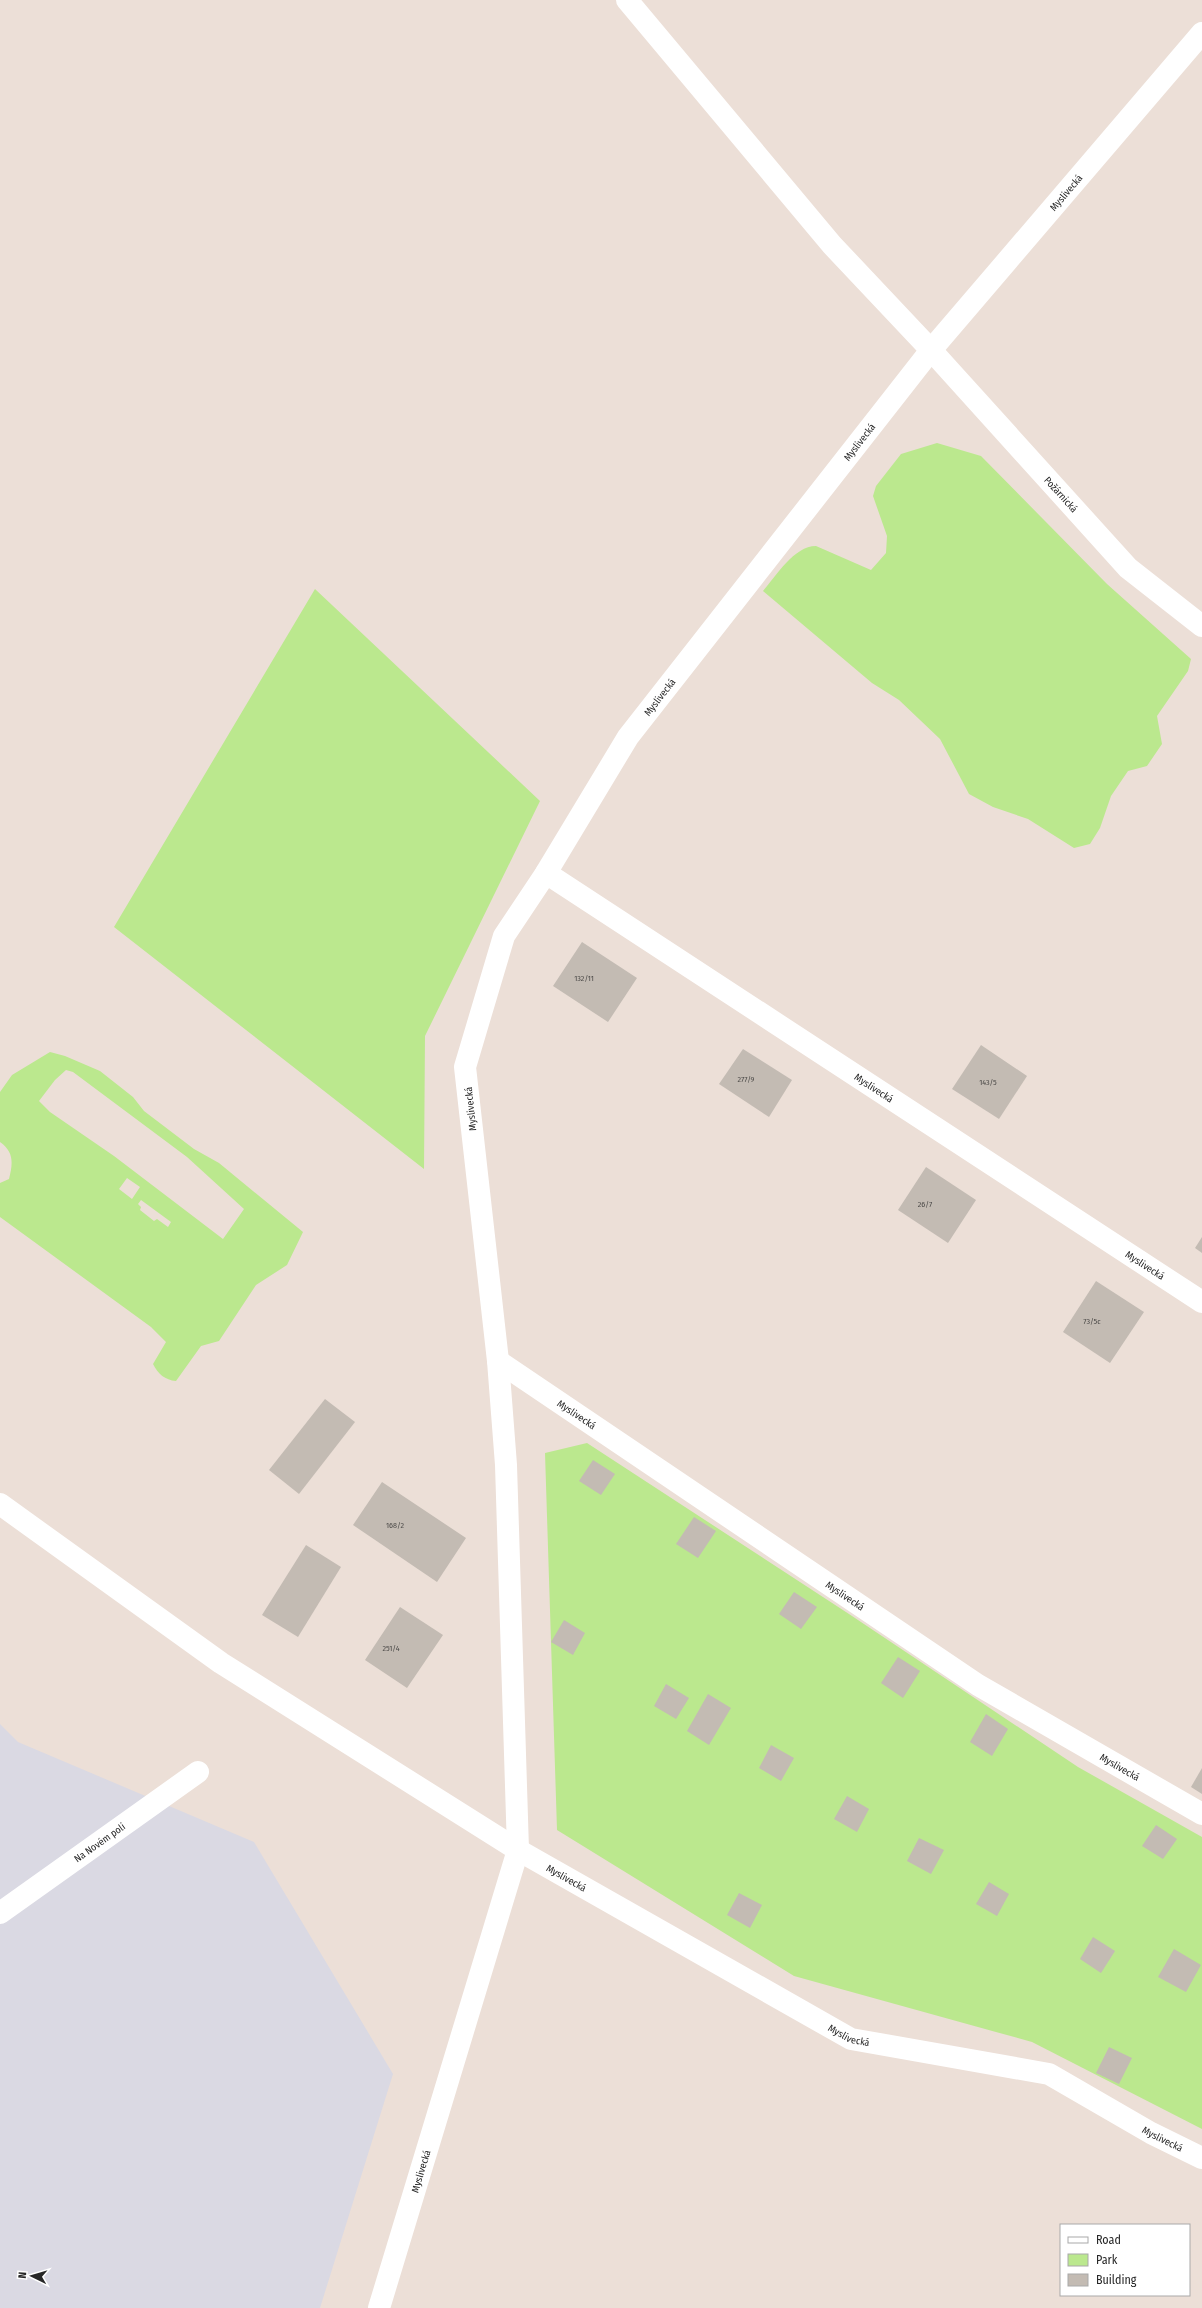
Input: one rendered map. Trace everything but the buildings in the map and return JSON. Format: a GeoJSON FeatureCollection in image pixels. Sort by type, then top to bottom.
{"type":"FeatureCollection","features":[{"type":"Feature","properties":{"kind":"street","name":"Požárnická"},"geometry":{"type":"LineString","coordinates":[[627,0],[832,245],[931,350],[1128,568],[1202,626]]}},
{"type":"Feature","properties":{"kind":"street","name":"Myslivecká"},"geometry":{"type":"LineString","coordinates":[[379,2308],[518,1850],[506,1465],[498,1361],[465,1067],[504,936],[546,873],[628,737],[931,350],[1202,33]]}},
{"type":"Feature","properties":{"kind":"street","name":"Myslivecká"},"geometry":{"type":"LineString","coordinates":[[546,873],[1202,1302]]}},
{"type":"Feature","properties":{"kind":"street","name":"Myslivecká"},"geometry":{"type":"LineString","coordinates":[[498,1361],[978,1685],[1202,1814]]}},
{"type":"Feature","properties":{"kind":"street"},"geometry":{"type":"LineString","coordinates":[[0,1504],[221,1663],[518,1850]]}},
{"type":"Feature","properties":{"kind":"street","name":"Na Novém poli"},"geometry":{"type":"LineString","coordinates":[[0,1913],[198,1772]]}},
{"type":"Feature","properties":{"kind":"street","name":"Myslivecká"},"geometry":{"type":"LineString","coordinates":[[518,1850],[851,2039],[1049,2074],[1151,2133],[1202,2158]]}},
{"type":"Feature","properties":{"kind":"shaded area"},"geometry":{"type":"Polygon","coordinates":[[[0,1724],[18,1742],[254,1842],[393,2074],[320,2308],[0,2308],[0,1724]]]}},
{"type":"Feature","properties":{"kind":"green space"},"geometry":{"type":"Polygon","coordinates":[[[937,443],[981,456],[1107,584],[1191,659],[1188,671],[1157,716],[1162,744],[1147,766],[1128,771],[1111,796],[1100,828],[1090,844],[1074,848],[1028,819],[993,807],[969,794],[940,739],[899,700],[872,683],[763,591],[793,556],[808,547],[816,546],[871,570],[886,553],[887,536],[873,496],[876,486],[901,454],[937,443]]]}},
{"type":"Feature","properties":{"kind":"green space"},"geometry":{"type":"Polygon","coordinates":[[[315,589],[540,801],[425,1036],[424,1169],[114,927],[315,589]]]}},
{"type":"Feature","properties":{"kind":"green space"},"geometry":{"type":"Polygon","coordinates":[[[50,1052],[65,1056],[100,1071],[133,1097],[144,1111],[194,1149],[219,1163],[303,1232],[287,1265],[256,1285],[219,1341],[201,1346],[176,1381],[162,1376],[153,1364],[166,1342],[151,1327],[0,1217],[0,1183],[9,1179],[12,1163],[8,1150],[0,1142],[0,1092],[12,1075],[50,1052]],[[66,1070],[55,1080],[39,1101],[50,1112],[114,1156],[223,1239],[244,1209],[187,1157],[73,1072],[66,1070]],[[127,1178],[119,1189],[132,1199],[140,1187],[127,1178]],[[141,1200],[138,1204],[141,1207],[140,1210],[154,1221],[157,1219],[168,1227],[171,1222],[141,1200]]]}},
{"type":"Feature","properties":{"kind":"green space"},"geometry":{"type":"Polygon","coordinates":[[[587,1443],[849,1614],[1078,1767],[1202,1837],[1202,2129],[1032,2042],[794,1976],[557,1830],[545,1453],[587,1443]]]}}]}
